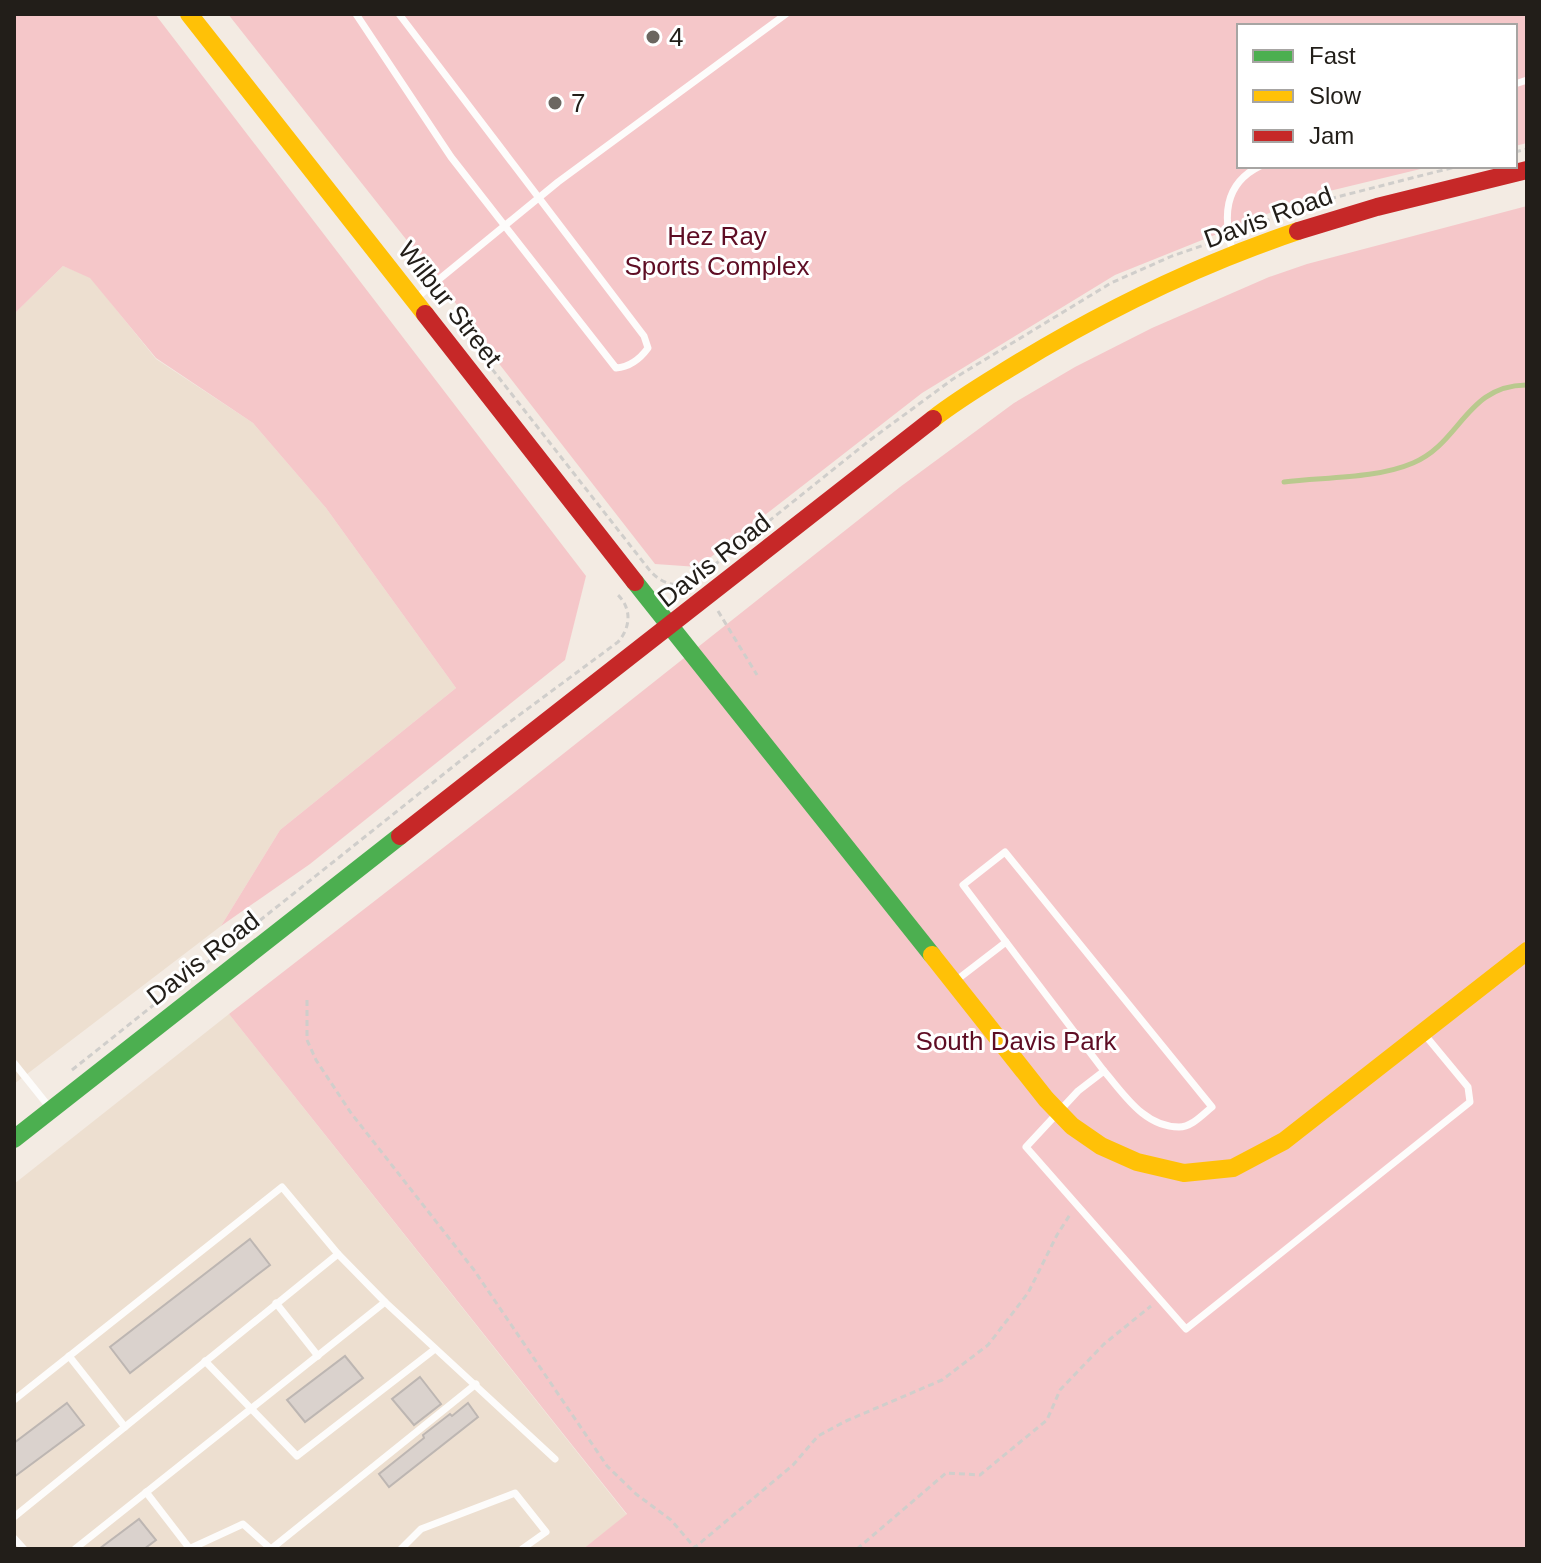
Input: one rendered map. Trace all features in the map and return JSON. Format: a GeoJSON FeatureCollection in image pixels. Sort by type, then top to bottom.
{"type":"FeatureCollection","features":[{"type":"Feature","properties":{"kind":"street","name":"Wilbur Street"},"geometry":{"type":"LineString","coordinates":[[189,14],[952,983],[1058,1112],[1101,1146],[1137,1162],[1184,1173],[1233,1168],[1284,1141],[1527,951]]}},
{"type":"Feature","properties":{"kind":"street","name":"Davis Road"},"geometry":{"type":"LineString","coordinates":[[14,1139],[938,415],[991,379],[1133,299],[1234,255],[1294,232],[1388,204],[1527,170]]}},
{"type":"Feature","properties":{"kind":"lane"},"geometry":{"type":"LineString","coordinates":[[356,14],[451,157],[616,368],[625,367],[641,357],[648,348],[644,336],[399,14]]}},
{"type":"Feature","properties":{"kind":"lane"},"geometry":{"type":"LineString","coordinates":[[414,300],[540,197],[786,14]]}},
{"type":"Feature","properties":{"kind":"lane"},"geometry":{"type":"LineString","coordinates":[[1234,255],[1226,226],[1232,190],[1247,172],[1256,168]]}},
{"type":"Feature","properties":{"kind":"lane"},"geometry":{"type":"LineString","coordinates":[[1005,852],[1212,1107],[1195,1122],[1180,1127],[1142,1115],[1104,1071],[1006,942],[963,885],[1005,852]]}},
{"type":"Feature","properties":{"kind":"lane"},"geometry":{"type":"LineString","coordinates":[[952,983],[1006,942]]}},
{"type":"Feature","properties":{"kind":"lane"},"geometry":{"type":"LineString","coordinates":[[1104,1071],[1078,1091],[1026,1147],[1186,1329],[1470,1102],[1468,1087],[1423,1033]]}},
{"type":"Feature","properties":{"kind":"lane"},"geometry":{"type":"LineString","coordinates":[[14,1063],[52,1110]]}},
{"type":"Feature","properties":{"kind":"lane"},"geometry":{"type":"LineString","coordinates":[[14,1400],[282,1187],[338,1254],[385,1302],[555,1459]]}},
{"type":"Feature","properties":{"kind":"lane"},"geometry":{"type":"LineString","coordinates":[[14,1517],[338,1254]]}},
{"type":"Feature","properties":{"kind":"lane"},"geometry":{"type":"LineString","coordinates":[[75,1549],[385,1302]]}},
{"type":"Feature","properties":{"kind":"lane"},"geometry":{"type":"LineString","coordinates":[[276,1303],[318,1356]]}},
{"type":"Feature","properties":{"kind":"lane"},"geometry":{"type":"LineString","coordinates":[[205,1361],[297,1456],[435,1349]]}},
{"type":"Feature","properties":{"kind":"lane"},"geometry":{"type":"LineString","coordinates":[[69,1356],[125,1427]]}},
{"type":"Feature","properties":{"kind":"lane"},"geometry":{"type":"LineString","coordinates":[[146,1492],[190,1549],[243,1524],[271,1549],[476,1384]]}},
{"type":"Feature","properties":{"kind":"lane"},"geometry":{"type":"LineString","coordinates":[[401,1549],[421,1529],[515,1493],[546,1532],[522,1549]]}},
{"type":"Feature","properties":{"kind":"lane"},"geometry":{"type":"LineString","coordinates":[[14,1538],[24,1549]]}},
{"type":"Feature","properties":{"kind":"path"},"geometry":{"type":"LineString","coordinates":[[449,314],[651,572],[668,584],[680,585],[694,581],[870,440],[953,379],[1111,283],[1210,243]]}},
{"type":"Feature","properties":{"kind":"path"},"geometry":{"type":"LineString","coordinates":[[67,1075],[529,706],[618,642],[626,629],[629,615],[625,603],[617,594]]}},
{"type":"Feature","properties":{"kind":"path"},"geometry":{"type":"LineString","coordinates":[[718,611],[757,675]]}},
{"type":"Feature","properties":{"kind":"path"},"geometry":{"type":"LineString","coordinates":[[307,1000],[307,1040],[316,1060],[351,1113],[474,1270],[607,1466],[636,1494],[671,1520],[695,1549],[793,1465],[818,1436],[942,1380],[988,1345],[1028,1293],[1057,1235],[1077,1204]]}},
{"type":"Feature","properties":{"kind":"path"},"geometry":{"type":"LineString","coordinates":[[857,1549],[946,1473],[980,1475],[1047,1420],[1060,1390],[1104,1344],[1160,1298]]}},
{"type":"Feature","properties":{"kind":"shaded area"},"geometry":{"type":"Polygon","coordinates":[[[63,266],[90,277],[156,359],[253,423],[326,508],[456,688],[280,830],[221,926],[14,1084],[14,314],[63,266]]]}},
{"type":"Feature","properties":{"kind":"shaded area"},"geometry":{"type":"Polygon","coordinates":[[[229,1014],[627,1515],[583,1549],[14,1549],[14,1184],[229,1014]]]}},
{"type":"Feature","properties":{"kind":"green space"},"geometry":{"type":"Polygon","coordinates":[[[14,14],[155,14],[586,576],[565,660],[310,864],[221,926],[280,830],[456,688],[326,508],[253,423],[156,358],[90,278],[63,266],[14,314],[14,14]]]}},
{"type":"Feature","properties":{"kind":"green space","name":"Hez Ray Sports Complex"},"geometry":{"type":"Polygon","coordinates":[[[228,14],[1527,14],[1527,143],[1517,146],[1517,24],[1237,24],[1237,168],[1425,168],[1317,194],[1115,275],[922,393],[698,567],[655,564],[472,329],[424,262],[228,14]]]}},
{"type":"Feature","properties":{"kind":"green space","name":"South Davis Park"},"geometry":{"type":"Polygon","coordinates":[[[1527,206],[1527,1549],[583,1549],[627,1514],[229,1014],[900,487],[1014,403],[1075,367],[1152,328],[1269,277],[1307,264],[1527,206]]]}},
{"type":"Feature","properties":{"kind":"building"},"geometry":{"type":"Polygon","coordinates":[[[250,1239],[270,1265],[130,1373],[110,1347],[250,1239]]]}},
{"type":"Feature","properties":{"kind":"building"},"geometry":{"type":"Polygon","coordinates":[[[345,1356],[363,1378],[305,1422],[287,1400],[345,1356]]]}},
{"type":"Feature","properties":{"kind":"building"},"geometry":{"type":"Polygon","coordinates":[[[420,1377],[441,1404],[414,1425],[392,1399],[420,1377]]]}},
{"type":"Feature","properties":{"kind":"building"},"geometry":{"type":"Polygon","coordinates":[[[67,1403],[84,1425],[14,1477],[14,1443],[67,1403]]]}},
{"type":"Feature","properties":{"kind":"building"},"geometry":{"type":"Polygon","coordinates":[[[468,1403],[478,1417],[389,1487],[379,1474],[424,1438],[423,1435],[468,1403]]]}},
{"type":"Feature","properties":{"kind":"building"},"geometry":{"type":"Polygon","coordinates":[[[139,1519],[156,1540],[144,1549],[99,1549],[139,1519]]]}},
{"type":"Feature","properties":{"kind":"waterway"},"geometry":{"type":"LineString","coordinates":[[1284,482],[1366,475],[1413,463],[1429,454],[1490,394],[1527,385]]}},
{"type":"Feature","properties":{"kind":"traffic: fast"},"geometry":{"type":"LineString","coordinates":[[635,582],[932,955]]}},
{"type":"Feature","properties":{"kind":"traffic: fast"},"geometry":{"type":"LineString","coordinates":[[14,1139],[400,836]]}},
{"type":"Feature","properties":{"kind":"traffic: slow"},"geometry":{"type":"LineString","coordinates":[[189,14],[425,314]]}},
{"type":"Feature","properties":{"kind":"traffic: slow"},"geometry":{"type":"LineString","coordinates":[[933,419],[1010,368],[1114,309],[1223,259],[1298,231]]}},
{"type":"Feature","properties":{"kind":"traffic: slow"},"geometry":{"type":"LineString","coordinates":[[932,955],[1046,1099],[1072,1126],[1101,1146],[1137,1162],[1184,1173],[1233,1168],[1284,1141],[1527,951]]}},
{"type":"Feature","properties":{"kind":"traffic: jam"},"geometry":{"type":"LineString","coordinates":[[1298,231],[1377,207],[1527,170]]}},
{"type":"Feature","properties":{"kind":"traffic: jam"},"geometry":{"type":"LineString","coordinates":[[425,314],[635,582]]}},
{"type":"Feature","properties":{"kind":"traffic: jam"},"geometry":{"type":"LineString","coordinates":[[400,836],[933,419]]}},
{"type":"Feature","properties":{"kind":"place","name":"4"},"geometry":{"type":"Point","coordinates":[653,37]}},
{"type":"Feature","properties":{"kind":"place","name":"7"},"geometry":{"type":"Point","coordinates":[555,103]}}]}
